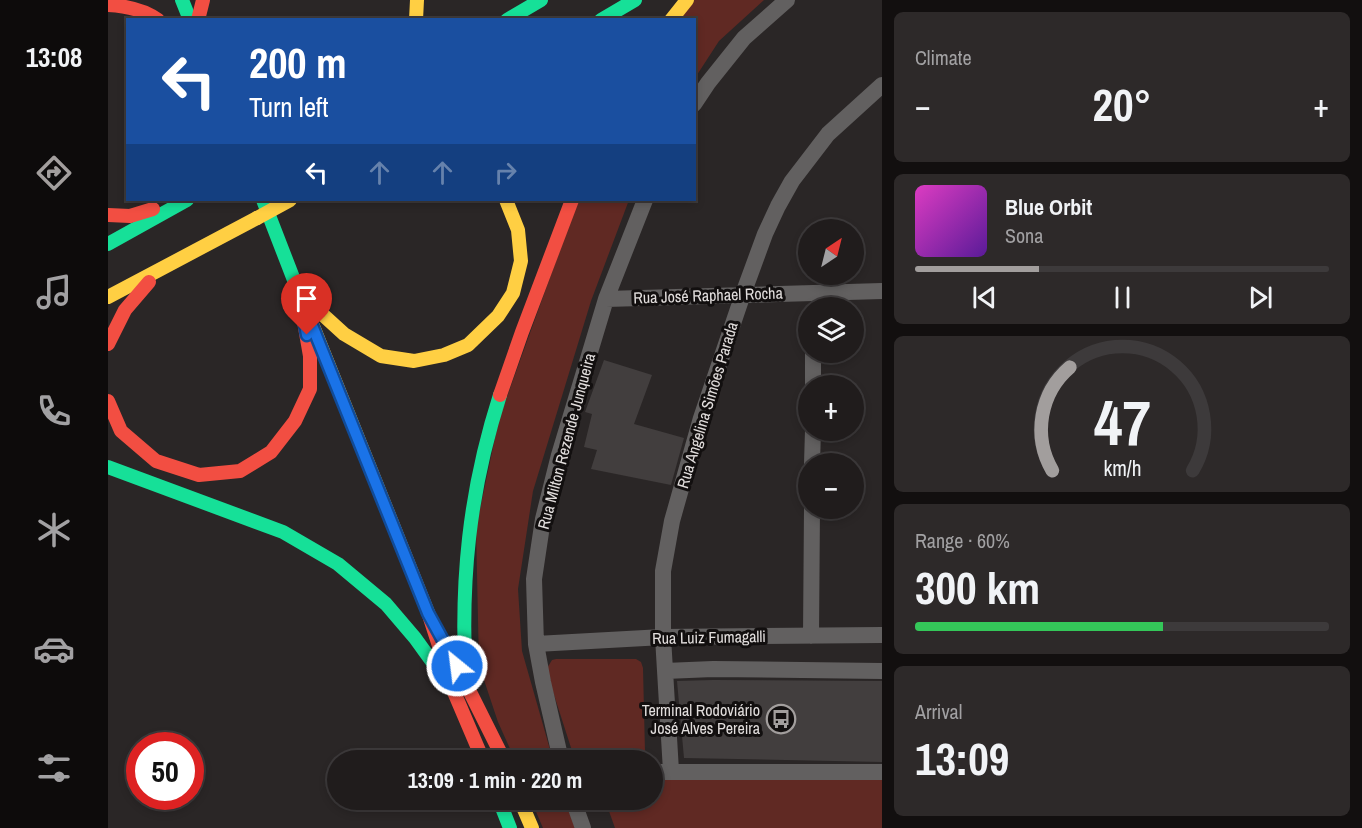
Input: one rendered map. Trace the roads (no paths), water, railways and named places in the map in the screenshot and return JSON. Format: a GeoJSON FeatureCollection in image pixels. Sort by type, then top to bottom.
{"type":"FeatureCollection","features":[{"type":"Feature","properties":{"kind":"main road"},"geometry":{"type":"LineString","coordinates":[[182,0],[189,18]]}},
{"type":"Feature","properties":{"kind":"main road"},"geometry":{"type":"LineString","coordinates":[[198,18],[203,0]]}},
{"type":"Feature","properties":{"kind":"main road"},"geometry":{"type":"LineString","coordinates":[[416,18],[417,0]]}},
{"type":"Feature","properties":{"kind":"main road"},"geometry":{"type":"LineString","coordinates":[[510,18],[541,0]]}},
{"type":"Feature","properties":{"kind":"main road"},"geometry":{"type":"LineString","coordinates":[[604,18],[634,0]]}},
{"type":"Feature","properties":{"kind":"main road"},"geometry":{"type":"LineString","coordinates":[[673,18],[687,0]]}},
{"type":"Feature","properties":{"kind":"main road"},"geometry":{"type":"LineString","coordinates":[[108,5],[120,5],[153,15],[156,18]]}},
{"type":"Feature","properties":{"kind":"main road"},"geometry":{"type":"LineString","coordinates":[[108,215],[130,216],[178,201]]}},
{"type":"Feature","properties":{"kind":"main road"},"geometry":{"type":"LineString","coordinates":[[108,244],[185,201]]}},
{"type":"Feature","properties":{"kind":"main road"},"geometry":{"type":"LineString","coordinates":[[263,201],[428,613],[454,692],[479,750]]}},
{"type":"Feature","properties":{"kind":"main road"},"geometry":{"type":"LineString","coordinates":[[108,297],[288,201]]}},
{"type":"Feature","properties":{"kind":"main road"},"geometry":{"type":"LineString","coordinates":[[299,293],[344,334],[381,356],[414,361],[444,355],[468,345],[498,316],[513,293],[521,261],[519,230],[506,201]]}},
{"type":"Feature","properties":{"kind":"main road"},"geometry":{"type":"LineString","coordinates":[[466,683],[463,591],[469,525],[480,466],[503,385],[572,201]]}},
{"type":"Feature","properties":{"kind":"main road"},"geometry":{"type":"LineString","coordinates":[[108,344],[118,320],[136,292],[175,260]]}},
{"type":"Feature","properties":{"kind":"main road"},"geometry":{"type":"LineString","coordinates":[[108,401],[121,430],[156,461],[199,475],[240,471],[271,452],[295,421],[310,389],[310,356],[299,293]]}},
{"type":"Feature","properties":{"kind":"main road"},"geometry":{"type":"LineString","coordinates":[[108,466],[282,532],[338,564],[386,604],[415,638],[454,692]]}},
{"type":"Feature","properties":{"kind":"main road"},"geometry":{"type":"LineString","coordinates":[[428,613],[499,750]]}},
{"type":"Feature","properties":{"kind":"main road"},"geometry":{"type":"LineString","coordinates":[[503,810],[510,828]]}},
{"type":"Feature","properties":{"kind":"main road"},"geometry":{"type":"LineString","coordinates":[[524,810],[532,828]]}},
{"type":"Feature","properties":{"kind":"street"},"geometry":{"type":"LineString","coordinates":[[696,101],[744,38],[787,0]]}},
{"type":"Feature","properties":{"kind":"street","name":"Rua Angelina Simões Parada"},"geometry":{"type":"LineString","coordinates":[[671,771],[663,637],[663,571],[672,521],[701,418],[742,294],[765,234],[792,181],[828,134],[882,85]]}},
{"type":"Feature","properties":{"kind":"street","name":"Rua Milton Rezende Junqueira"},"geometry":{"type":"LineString","coordinates":[[559,750],[536,644],[534,579],[543,519],[562,445],[606,298],[645,201]]}},
{"type":"Feature","properties":{"kind":"street","name":"Rua José Raphael Rocha"},"geometry":{"type":"LineString","coordinates":[[837,297],[882,291]]}},
{"type":"Feature","properties":{"kind":"street","name":"Rua José Raphael Rocha"},"geometry":{"type":"LineString","coordinates":[[606,298],[742,294],[798,299]]}},
{"type":"Feature","properties":{"kind":"street"},"geometry":{"type":"LineString","coordinates":[[811,636],[812,519]]}},
{"type":"Feature","properties":{"kind":"street","name":"Rua Luiz Fumagalli"},"geometry":{"type":"LineString","coordinates":[[536,644],[663,637],[882,635]]}},
{"type":"Feature","properties":{"kind":"street"},"geometry":{"type":"LineString","coordinates":[[665,671],[712,669],[882,671]]}},
{"type":"Feature","properties":{"kind":"street"},"geometry":{"type":"LineString","coordinates":[[663,771],[882,772]]}},
{"type":"Feature","properties":{"kind":"street"},"geometry":{"type":"LineString","coordinates":[[577,810],[583,828]]}},
{"type":"Feature","properties":{"kind":"place","name":"Terminal Rodoviário José Alves Pereira"},"geometry":{"type":"Point","coordinates":[781,719]}}]}
